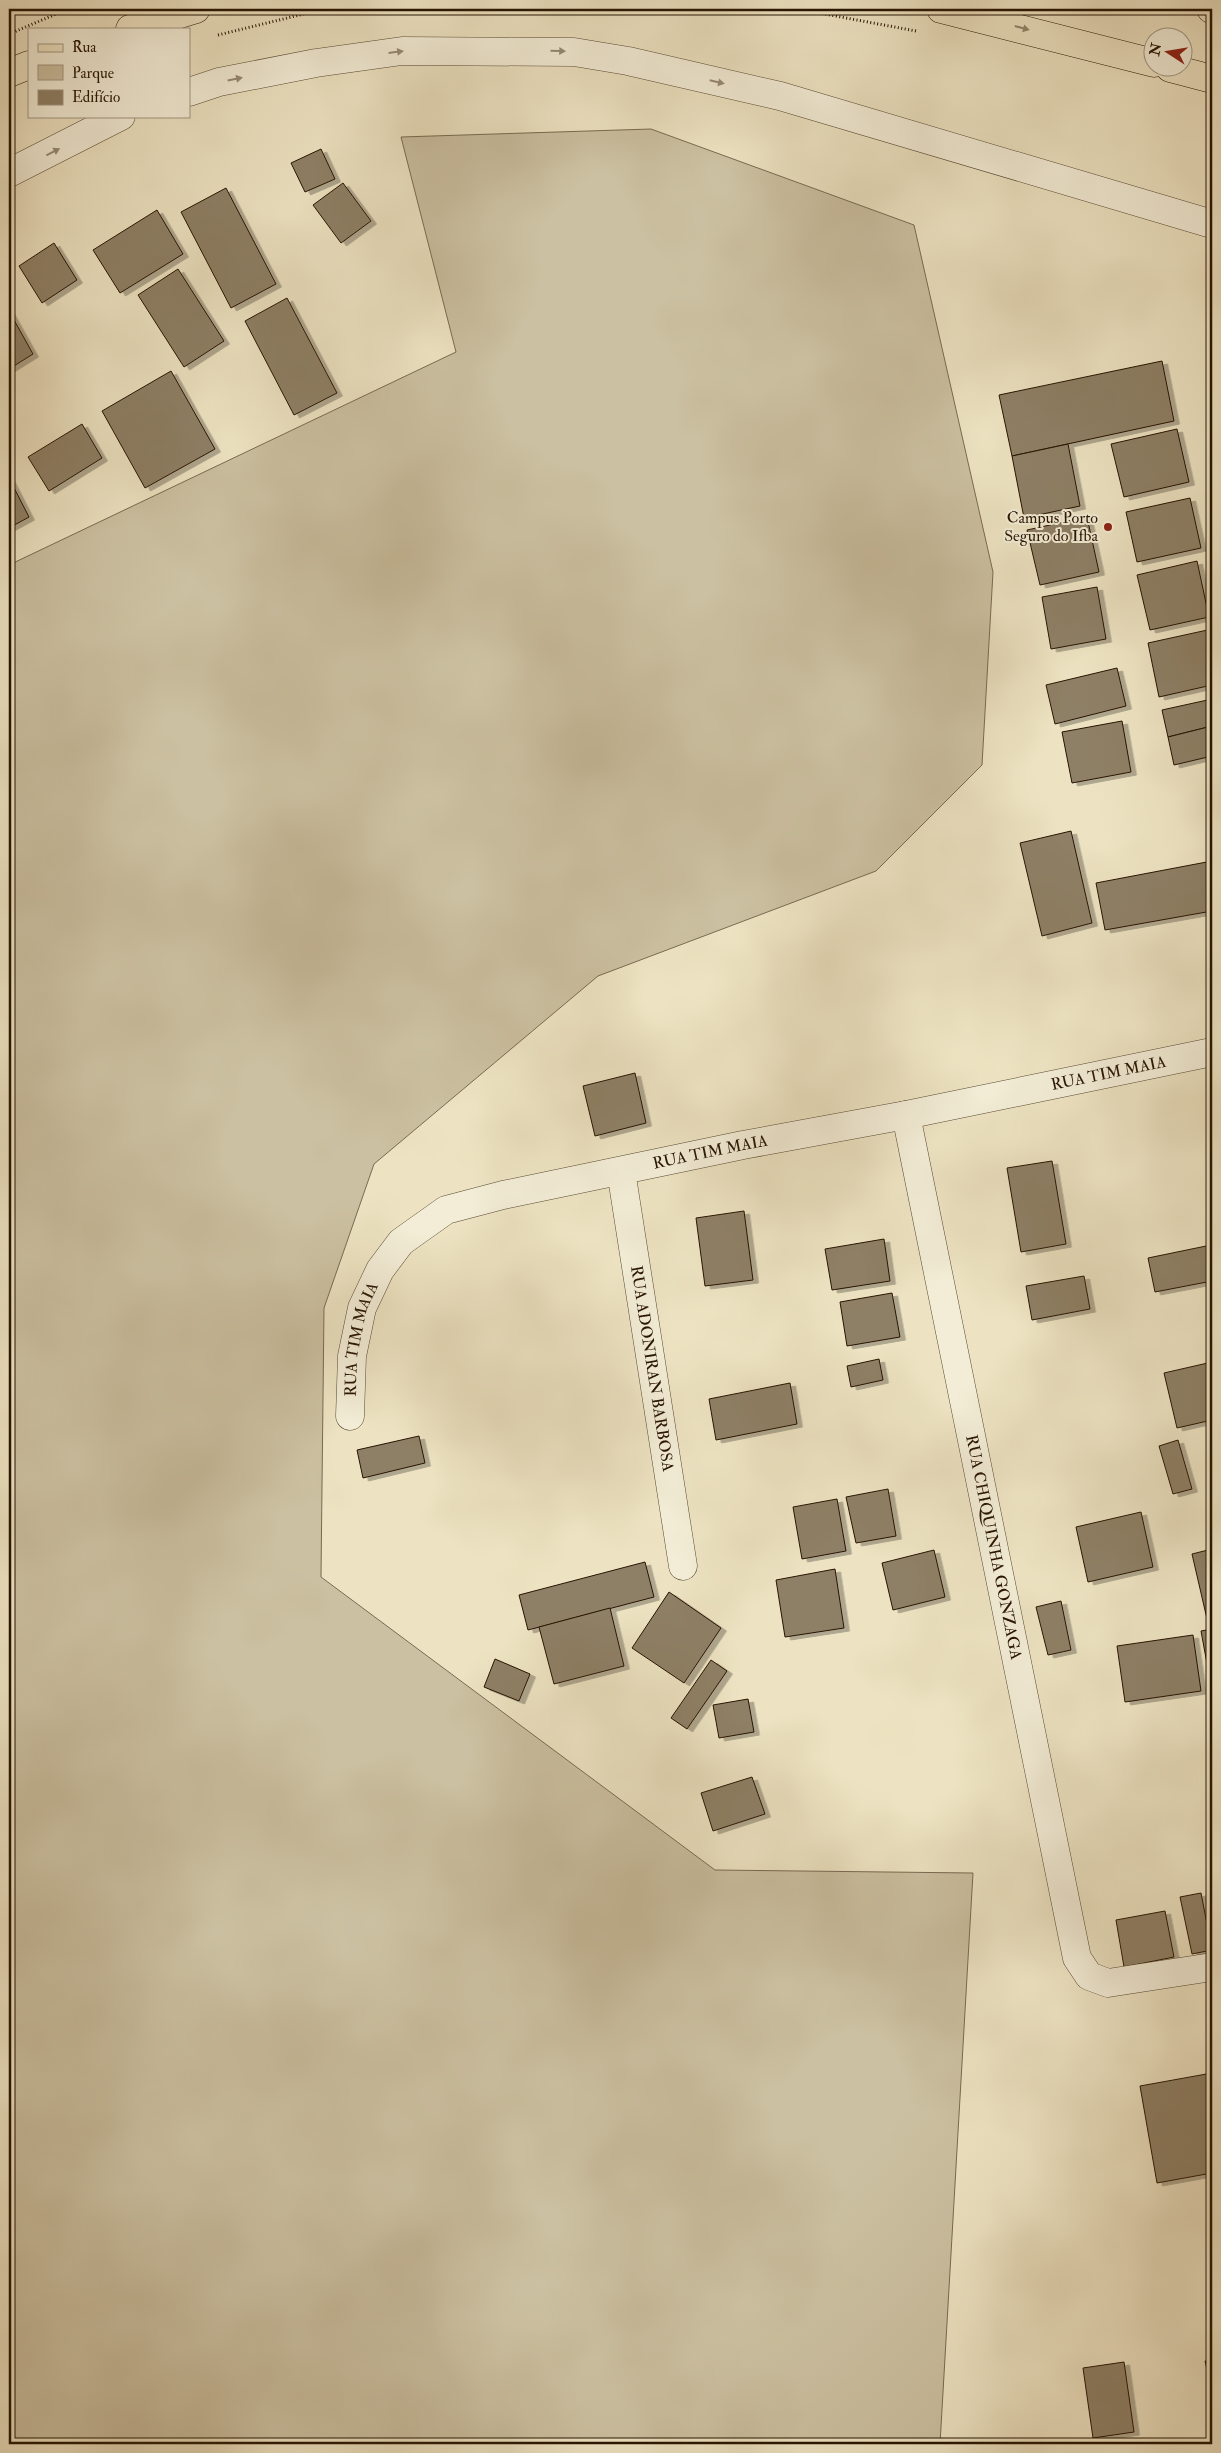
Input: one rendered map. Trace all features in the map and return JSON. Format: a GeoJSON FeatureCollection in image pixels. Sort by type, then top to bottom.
{"type":"FeatureCollection","features":[{"type":"Feature","properties":{"kind":"main road"},"geometry":{"type":"LineString","coordinates":[[133,28],[196,9]]}},
{"type":"Feature","properties":{"kind":"main road"},"geometry":{"type":"LineString","coordinates":[[941,9],[983,18],[1144,60]]}},
{"type":"Feature","properties":{"kind":"main road"},"geometry":{"type":"LineString","coordinates":[[9,73],[28,65]]}},
{"type":"Feature","properties":{"kind":"main road"},"geometry":{"type":"LineString","coordinates":[[1194,74],[1212,79]]}},
{"type":"Feature","properties":{"kind":"street"},"geometry":{"type":"LineString","coordinates":[[190,92],[219,82],[297,67],[402,51],[574,52],[628,61],[780,96],[1212,224]]}},
{"type":"Feature","properties":{"kind":"street"},"geometry":{"type":"LineString","coordinates":[[9,173],[117,118]]}},
{"type":"Feature","properties":{"kind":"street","name":"RUA TIM MAIA"},"geometry":{"type":"LineString","coordinates":[[350,1416],[352,1356],[362,1308],[380,1270],[401,1242],[446,1210],[503,1195],[743,1144],[906,1115],[1212,1052]]}},
{"type":"Feature","properties":{"kind":"street","name":"RUA CHIQUINHA GONZAGA"},"geometry":{"type":"LineString","coordinates":[[906,1115],[1077,1958],[1089,1976],[1108,1983],[1126,1982],[1212,1966]]}},
{"type":"Feature","properties":{"kind":"street","name":"RUA ADONIRAN BARBOSA"},"geometry":{"type":"LineString","coordinates":[[621,1170],[683,1566]]}},
{"type":"Feature","properties":{"kind":"path"},"geometry":{"type":"LineString","coordinates":[[9,34],[68,9]]}},
{"type":"Feature","properties":{"kind":"path"},"geometry":{"type":"LineString","coordinates":[[216,35],[324,9]]}},
{"type":"Feature","properties":{"kind":"green space"},"geometry":{"type":"Polygon","coordinates":[[[651,129],[914,225],[993,572],[982,765],[876,871],[598,976],[374,1164],[324,1308],[321,1577],[715,1870],[973,1873],[940,2444],[9,2444],[9,565],[456,352],[401,137],[651,129]]]}},
{"type":"Feature","properties":{"kind":"building"},"geometry":{"type":"Polygon","coordinates":[[[321,149],[335,179],[305,192],[291,163],[321,149]]]}},
{"type":"Feature","properties":{"kind":"building"},"geometry":{"type":"Polygon","coordinates":[[[343,183],[371,221],[341,243],[313,205],[343,183]]]}},
{"type":"Feature","properties":{"kind":"building"},"geometry":{"type":"Polygon","coordinates":[[[226,188],[276,284],[231,308],[181,212],[226,188]]]}},
{"type":"Feature","properties":{"kind":"building"},"geometry":{"type":"Polygon","coordinates":[[[157,210],[183,254],[120,293],[93,250],[157,210]]]}},
{"type":"Feature","properties":{"kind":"building"},"geometry":{"type":"Polygon","coordinates":[[[54,243],[77,280],[42,303],[19,266],[54,243]]]}},
{"type":"Feature","properties":{"kind":"building"},"geometry":{"type":"Polygon","coordinates":[[[178,269],[224,341],[184,367],[138,295],[178,269]]]}},
{"type":"Feature","properties":{"kind":"building"},"geometry":{"type":"Polygon","coordinates":[[[287,298],[337,393],[294,415],[245,321],[287,298]]]}},
{"type":"Feature","properties":{"kind":"building"},"geometry":{"type":"Polygon","coordinates":[[[9,311],[33,354],[9,369],[9,311]]]}},
{"type":"Feature","properties":{"kind":"building"},"geometry":{"type":"Polygon","coordinates":[[[1162,361],[1174,421],[1012,456],[999,395],[1162,361]]]}},
{"type":"Feature","properties":{"kind":"building"},"geometry":{"type":"Polygon","coordinates":[[[171,371],[215,449],[145,488],[102,411],[171,371]]]}},
{"type":"Feature","properties":{"kind":"building"},"geometry":{"type":"Polygon","coordinates":[[[82,424],[102,458],[49,491],[28,457],[82,424]]]}},
{"type":"Feature","properties":{"kind":"building"},"geometry":{"type":"Polygon","coordinates":[[[1177,429],[1189,482],[1124,497],[1111,444],[1177,429]]]}},
{"type":"Feature","properties":{"kind":"building"},"geometry":{"type":"Polygon","coordinates":[[[1068,444],[1080,506],[1024,518],[1012,456],[1068,444]]]}},
{"type":"Feature","properties":{"kind":"building"},"geometry":{"type":"Polygon","coordinates":[[[9,478],[29,517],[9,528],[9,478]]]}},
{"type":"Feature","properties":{"kind":"building"},"geometry":{"type":"Polygon","coordinates":[[[1190,498],[1201,548],[1137,562],[1126,512],[1190,498]]]}},
{"type":"Feature","properties":{"kind":"building"},"geometry":{"type":"Polygon","coordinates":[[[1087,517],[1099,572],[1040,585],[1027,530],[1087,517]]]}},
{"type":"Feature","properties":{"kind":"building"},"geometry":{"type":"Polygon","coordinates":[[[1197,561],[1209,617],[1150,630],[1137,575],[1197,561]]]}},
{"type":"Feature","properties":{"kind":"building"},"geometry":{"type":"Polygon","coordinates":[[[1097,587],[1106,639],[1051,649],[1042,597],[1097,587]]]}},
{"type":"Feature","properties":{"kind":"building"},"geometry":{"type":"Polygon","coordinates":[[[1212,629],[1212,685],[1159,697],[1148,643],[1212,629]]]}},
{"type":"Feature","properties":{"kind":"building"},"geometry":{"type":"Polygon","coordinates":[[[1117,668],[1126,706],[1055,724],[1046,685],[1117,668]]]}},
{"type":"Feature","properties":{"kind":"building"},"geometry":{"type":"Polygon","coordinates":[[[1212,699],[1212,726],[1168,737],[1162,710],[1212,699]]]}},
{"type":"Feature","properties":{"kind":"building"},"geometry":{"type":"Polygon","coordinates":[[[1122,721],[1131,772],[1072,783],[1062,732],[1122,721]]]}},
{"type":"Feature","properties":{"kind":"building"},"geometry":{"type":"Polygon","coordinates":[[[1212,726],[1212,756],[1174,765],[1168,737],[1212,726]]]}},
{"type":"Feature","properties":{"kind":"building"},"geometry":{"type":"Polygon","coordinates":[[[1071,831],[1092,923],[1042,936],[1020,843],[1071,831]]]}},
{"type":"Feature","properties":{"kind":"building"},"geometry":{"type":"Polygon","coordinates":[[[1212,861],[1212,911],[1105,930],[1096,883],[1212,861]]]}},
{"type":"Feature","properties":{"kind":"building"},"geometry":{"type":"Polygon","coordinates":[[[635,1073],[646,1123],[595,1136],[583,1086],[635,1073]]]}},
{"type":"Feature","properties":{"kind":"building"},"geometry":{"type":"Polygon","coordinates":[[[1052,1161],[1066,1244],[1021,1252],[1007,1168],[1052,1161]]]}},
{"type":"Feature","properties":{"kind":"building"},"geometry":{"type":"Polygon","coordinates":[[[744,1211],[753,1280],[705,1286],[696,1218],[744,1211]]]}},
{"type":"Feature","properties":{"kind":"building"},"geometry":{"type":"Polygon","coordinates":[[[884,1239],[890,1281],[832,1290],[825,1249],[884,1239]]]}},
{"type":"Feature","properties":{"kind":"building"},"geometry":{"type":"Polygon","coordinates":[[[1211,1245],[1212,1281],[1155,1292],[1148,1258],[1211,1245]]]}},
{"type":"Feature","properties":{"kind":"building"},"geometry":{"type":"Polygon","coordinates":[[[1084,1276],[1090,1309],[1032,1320],[1026,1286],[1084,1276]]]}},
{"type":"Feature","properties":{"kind":"building"},"geometry":{"type":"Polygon","coordinates":[[[892,1293],[900,1337],[847,1346],[840,1302],[892,1293]]]}},
{"type":"Feature","properties":{"kind":"building"},"geometry":{"type":"Polygon","coordinates":[[[879,1359],[883,1380],[851,1387],[847,1366],[879,1359]]]}},
{"type":"Feature","properties":{"kind":"building"},"geometry":{"type":"Polygon","coordinates":[[[1212,1362],[1212,1420],[1177,1428],[1164,1373],[1212,1362]]]}},
{"type":"Feature","properties":{"kind":"building"},"geometry":{"type":"Polygon","coordinates":[[[790,1383],[797,1424],[716,1440],[709,1399],[790,1383]]]}},
{"type":"Feature","properties":{"kind":"building"},"geometry":{"type":"Polygon","coordinates":[[[419,1436],[425,1463],[363,1478],[357,1450],[419,1436]]]}},
{"type":"Feature","properties":{"kind":"building"},"geometry":{"type":"Polygon","coordinates":[[[1178,1440],[1192,1489],[1173,1494],[1159,1446],[1178,1440]]]}},
{"type":"Feature","properties":{"kind":"building"},"geometry":{"type":"Polygon","coordinates":[[[888,1489],[896,1536],[856,1543],[846,1497],[888,1489]]]}},
{"type":"Feature","properties":{"kind":"building"},"geometry":{"type":"Polygon","coordinates":[[[837,1499],[846,1551],[802,1559],[793,1507],[837,1499]]]}},
{"type":"Feature","properties":{"kind":"building"},"geometry":{"type":"Polygon","coordinates":[[[1141,1512],[1153,1567],[1088,1582],[1076,1527],[1141,1512]]]}},
{"type":"Feature","properties":{"kind":"building"},"geometry":{"type":"Polygon","coordinates":[[[1212,1549],[1212,1618],[1207,1619],[1192,1554],[1212,1549]]]}},
{"type":"Feature","properties":{"kind":"building"},"geometry":{"type":"Polygon","coordinates":[[[934,1550],[945,1597],[893,1610],[882,1563],[934,1550]]]}},
{"type":"Feature","properties":{"kind":"building"},"geometry":{"type":"Polygon","coordinates":[[[645,1562],[654,1597],[528,1630],[519,1595],[645,1562]]]}},
{"type":"Feature","properties":{"kind":"building"},"geometry":{"type":"Polygon","coordinates":[[[835,1569],[844,1628],[785,1637],[776,1580],[835,1569]]]}},
{"type":"Feature","properties":{"kind":"building"},"geometry":{"type":"Polygon","coordinates":[[[669,1592],[721,1628],[684,1683],[632,1648],[669,1592]]]}},
{"type":"Feature","properties":{"kind":"building"},"geometry":{"type":"Polygon","coordinates":[[[1061,1601],[1071,1650],[1048,1655],[1036,1607],[1061,1601]]]}},
{"type":"Feature","properties":{"kind":"building"},"geometry":{"type":"Polygon","coordinates":[[[610,1608],[624,1666],[554,1684],[539,1627],[610,1608]]]}},
{"type":"Feature","properties":{"kind":"building"},"geometry":{"type":"Polygon","coordinates":[[[1212,1629],[1212,1691],[1201,1631],[1212,1629]]]}},
{"type":"Feature","properties":{"kind":"building"},"geometry":{"type":"Polygon","coordinates":[[[1193,1635],[1201,1691],[1125,1702],[1117,1646],[1193,1635]]]}},
{"type":"Feature","properties":{"kind":"building"},"geometry":{"type":"Polygon","coordinates":[[[495,1659],[530,1674],[519,1701],[484,1687],[495,1659]]]}},
{"type":"Feature","properties":{"kind":"building"},"geometry":{"type":"Polygon","coordinates":[[[711,1660],[727,1671],[687,1729],[671,1718],[711,1660]]]}},
{"type":"Feature","properties":{"kind":"building"},"geometry":{"type":"Polygon","coordinates":[[[748,1699],[754,1732],[719,1738],[713,1705],[748,1699]]]}},
{"type":"Feature","properties":{"kind":"building"},"geometry":{"type":"Polygon","coordinates":[[[752,1777],[765,1814],[713,1831],[701,1793],[752,1777]]]}},
{"type":"Feature","properties":{"kind":"building"},"geometry":{"type":"Polygon","coordinates":[[[1201,1893],[1212,1950],[1192,1954],[1180,1897],[1201,1893]]]}},
{"type":"Feature","properties":{"kind":"building"},"geometry":{"type":"Polygon","coordinates":[[[1165,1911],[1174,1957],[1124,1967],[1116,1920],[1165,1911]]]}},
{"type":"Feature","properties":{"kind":"building"},"geometry":{"type":"Polygon","coordinates":[[[1212,2073],[1212,2173],[1157,2183],[1140,2086],[1212,2073]]]}},
{"type":"Feature","properties":{"kind":"building"},"geometry":{"type":"Polygon","coordinates":[[[1212,2360],[1212,2392],[1205,2361],[1212,2360]]]}},
{"type":"Feature","properties":{"kind":"building"},"geometry":{"type":"Polygon","coordinates":[[[1124,2362],[1134,2432],[1093,2438],[1083,2368],[1124,2362]]]}},
{"type":"Feature","properties":{"kind":"place","name":"Campus Porto Seguro do Ifba"},"geometry":{"type":"Point","coordinates":[1108,527]}}]}
